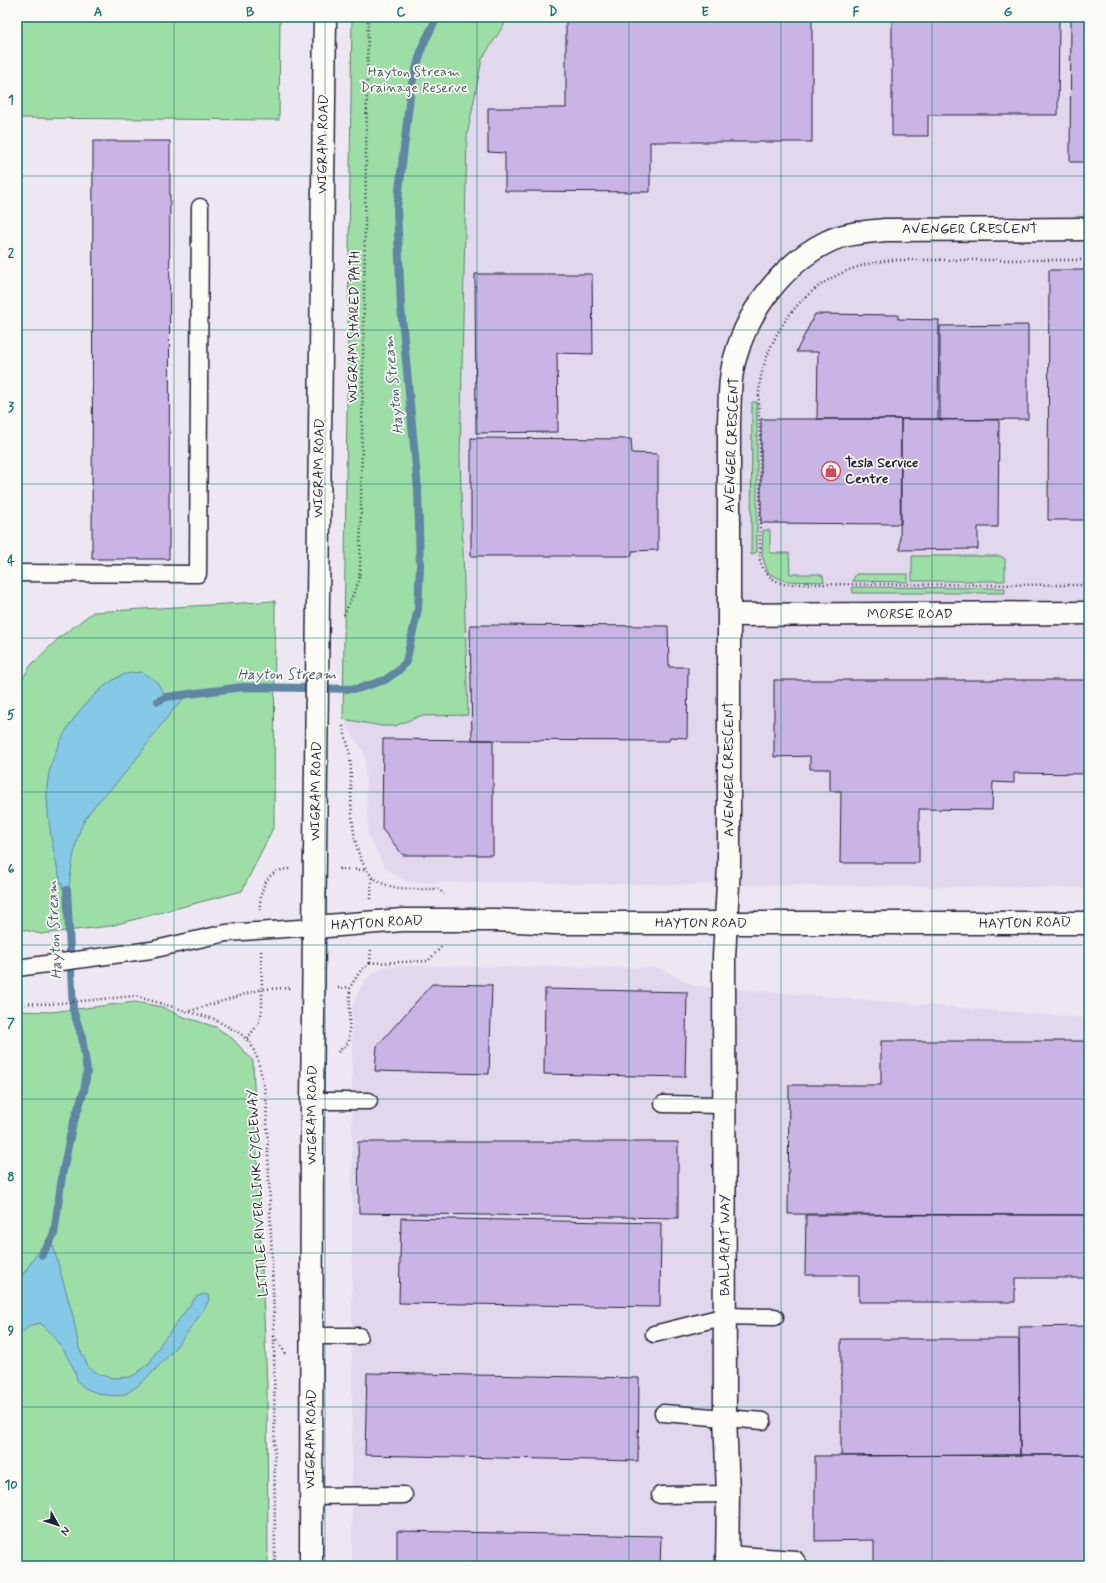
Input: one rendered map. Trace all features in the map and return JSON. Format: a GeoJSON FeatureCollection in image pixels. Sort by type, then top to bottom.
{"type":"FeatureCollection","features":[{"type":"Feature","properties":{"kind":"street","name":"WIGRAM ROAD"},"geometry":{"type":"LineString","coordinates":[[311,1566],[312,1101],[325,17]]}},
{"type":"Feature","properties":{"kind":"street","name":"AVENGER CRESCENT"},"geometry":{"type":"LineString","coordinates":[[727,923],[729,888],[729,422],[735,356],[748,325],[764,298],[784,274],[804,256],[828,242],[858,233],[920,229],[1089,229]]}},
{"type":"Feature","properties":{"kind":"street","name":"MORSE ROAD"},"geometry":{"type":"LineString","coordinates":[[730,615],[1089,613]]}},
{"type":"Feature","properties":{"kind":"street","name":"HAYTON ROAD"},"geometry":{"type":"LineString","coordinates":[[314,927],[402,920],[497,920],[554,923],[1089,923]]}},
{"type":"Feature","properties":{"kind":"street","name":"BALLARAT WAY"},"geometry":{"type":"LineString","coordinates":[[727,923],[724,958],[726,1316],[725,1416],[728,1494],[727,1560]]}},
{"type":"Feature","properties":{"kind":"lane"},"geometry":{"type":"LineString","coordinates":[[17,573],[198,574],[200,207]]}},
{"type":"Feature","properties":{"kind":"lane"},"geometry":{"type":"LineString","coordinates":[[17,968],[151,950],[226,933],[314,927]]}},
{"type":"Feature","properties":{"kind":"lane"},"geometry":{"type":"LineString","coordinates":[[312,1101],[370,1101]]}},
{"type":"Feature","properties":{"kind":"lane"},"geometry":{"type":"LineString","coordinates":[[663,1104],[724,1105]]}},
{"type":"Feature","properties":{"kind":"lane"},"geometry":{"type":"LineString","coordinates":[[654,1334],[726,1316],[775,1317]]}},
{"type":"Feature","properties":{"kind":"lane"},"geometry":{"type":"LineString","coordinates":[[312,1336],[359,1336]]}},
{"type":"Feature","properties":{"kind":"lane"},"geometry":{"type":"LineString","coordinates":[[663,1412],[763,1420]]}},
{"type":"Feature","properties":{"kind":"lane"},"geometry":{"type":"LineString","coordinates":[[660,1495],[728,1494]]}},
{"type":"Feature","properties":{"kind":"lane"},"geometry":{"type":"LineString","coordinates":[[311,1496],[404,1495]]}},
{"type":"Feature","properties":{"kind":"lane"},"geometry":{"type":"LineString","coordinates":[[727,1560],[794,1559],[800,1566]]}},
{"type":"Feature","properties":{"kind":"path","name":"WIGRAM SHARED PATH"},"geometry":{"type":"LineString","coordinates":[[343,617],[359,581],[360,570],[368,17]]}},
{"type":"Feature","properties":{"kind":"path"},"geometry":{"type":"LineString","coordinates":[[1089,260],[893,260],[871,262],[846,270],[824,282],[809,294],[799,303],[784,321],[772,342],[762,373],[759,408],[760,560],[762,568],[774,580],[783,584],[1089,585]]}},
{"type":"Feature","properties":{"kind":"path"},"geometry":{"type":"LineString","coordinates":[[342,722],[350,754],[353,830],[367,870],[378,881],[392,887],[438,889]]}},
{"type":"Feature","properties":{"kind":"path"},"geometry":{"type":"LineString","coordinates":[[260,904],[260,897],[265,884],[271,875],[280,869],[289,869]]}},
{"type":"Feature","properties":{"kind":"path"},"geometry":{"type":"LineString","coordinates":[[349,1042],[350,987],[361,970],[370,963],[428,961]]}},
{"type":"Feature","properties":{"kind":"path"},"geometry":{"type":"LineString","coordinates":[[190,1012],[262,989],[262,1015],[258,1027],[246,1039]]}},
{"type":"Feature","properties":{"kind":"path","name":"LITTLE RIVER LINK CYCLEWAY"},"geometry":{"type":"LineString","coordinates":[[17,1003],[50,1004],[119,996],[145,998],[214,1018],[246,1039],[251,1044],[258,1060],[266,1095],[274,1319],[275,1566]]}},
{"type":"Feature","properties":{"kind":"shaded area"},"geometry":{"type":"Polygon","coordinates":[[[509,17],[1089,17],[1089,888],[407,882],[386,869],[368,836],[365,755],[343,719],[382,726],[395,726],[420,716],[468,715],[460,457],[467,136],[482,59],[509,17]]]}},
{"type":"Feature","properties":{"kind":"shaded area"},"geometry":{"type":"Polygon","coordinates":[[[384,967],[660,968],[695,986],[1089,1018],[1089,1566],[352,1566],[352,1008],[359,990],[367,978],[384,967]]]}},
{"type":"Feature","properties":{"kind":"green space"},"geometry":{"type":"Polygon","coordinates":[[[17,17],[280,17],[279,120],[17,118],[17,17]]]}},
{"type":"Feature","properties":{"kind":"green space","name":"Hayton Stream Drainage Reserve"},"geometry":{"type":"Polygon","coordinates":[[[352,17],[509,17],[482,59],[467,136],[460,457],[468,715],[420,716],[395,726],[382,726],[343,719],[352,17]]]}},
{"type":"Feature","properties":{"kind":"green space"},"geometry":{"type":"Polygon","coordinates":[[[752,402],[757,402],[757,552],[751,555],[752,402]]]}},
{"type":"Feature","properties":{"kind":"green space"},"geometry":{"type":"Polygon","coordinates":[[[763,530],[770,530],[770,553],[789,553],[790,574],[819,574],[823,576],[824,582],[785,581],[768,573],[762,555],[763,530]]]}},
{"type":"Feature","properties":{"kind":"green space"},"geometry":{"type":"Polygon","coordinates":[[[912,556],[1000,556],[1005,559],[1005,581],[912,581],[912,556]]]}},
{"type":"Feature","properties":{"kind":"green space"},"geometry":{"type":"Polygon","coordinates":[[[856,574],[908,574],[908,582],[852,581],[856,574]]]}},
{"type":"Feature","properties":{"kind":"green space"},"geometry":{"type":"Polygon","coordinates":[[[852,587],[1005,588],[1005,593],[853,593],[852,587]]]}},
{"type":"Feature","properties":{"kind":"green space"},"geometry":{"type":"Polygon","coordinates":[[[275,601],[274,826],[242,891],[110,926],[41,934],[17,928],[17,688],[31,665],[60,637],[93,612],[275,601]]]}},
{"type":"Feature","properties":{"kind":"green space"},"geometry":{"type":"Polygon","coordinates":[[[135,1002],[162,1007],[181,1016],[216,1027],[232,1038],[253,1061],[267,1386],[268,1566],[17,1566],[17,1011],[51,1012],[135,1002]]]}},
{"type":"Feature","properties":{"kind":"water"},"geometry":{"type":"Polygon","coordinates":[[[141,672],[156,681],[166,697],[176,696],[183,699],[166,718],[128,769],[95,805],[83,823],[77,840],[67,901],[59,875],[48,813],[47,787],[49,771],[54,755],[71,723],[93,696],[120,676],[141,672]]]}},
{"type":"Feature","properties":{"kind":"water"},"geometry":{"type":"Polygon","coordinates":[[[53,1246],[73,1316],[79,1348],[89,1368],[101,1375],[113,1378],[131,1377],[137,1373],[150,1362],[162,1342],[196,1297],[203,1294],[208,1295],[209,1300],[194,1324],[172,1352],[147,1378],[135,1388],[125,1394],[114,1396],[94,1392],[79,1383],[74,1369],[63,1350],[50,1332],[40,1323],[30,1325],[17,1338],[17,1284],[41,1247],[53,1246]]]}},
{"type":"Feature","properties":{"kind":"building"},"geometry":{"type":"Polygon","coordinates":[[[566,17],[812,17],[812,142],[650,142],[650,192],[505,191],[505,153],[488,152],[488,108],[566,108],[566,17]]]}},
{"type":"Feature","properties":{"kind":"building"},"geometry":{"type":"Polygon","coordinates":[[[892,17],[1059,17],[1058,115],[928,115],[928,136],[892,136],[892,17]]]}},
{"type":"Feature","properties":{"kind":"building"},"geometry":{"type":"Polygon","coordinates":[[[1071,17],[1089,17],[1089,162],[1070,162],[1071,17]]]}},
{"type":"Feature","properties":{"kind":"building"},"geometry":{"type":"Polygon","coordinates":[[[93,141],[170,141],[169,559],[92,559],[93,141]]]}},
{"type":"Feature","properties":{"kind":"building"},"geometry":{"type":"Polygon","coordinates":[[[1049,270],[1089,270],[1089,520],[1048,520],[1049,270]]]}},
{"type":"Feature","properties":{"kind":"building"},"geometry":{"type":"Polygon","coordinates":[[[475,274],[592,274],[593,354],[557,353],[558,432],[476,433],[475,274]]]}},
{"type":"Feature","properties":{"kind":"building"},"geometry":{"type":"Polygon","coordinates":[[[815,314],[898,315],[898,319],[939,320],[938,419],[817,419],[818,352],[796,352],[815,314]]]}},
{"type":"Feature","properties":{"kind":"building"},"geometry":{"type":"Polygon","coordinates":[[[1028,325],[1028,419],[940,420],[940,326],[1028,325]]]}},
{"type":"Feature","properties":{"kind":"building","name":"Tesla Service Centre"},"geometry":{"type":"Polygon","coordinates":[[[761,419],[901,419],[901,524],[761,523],[761,419]]]}},
{"type":"Feature","properties":{"kind":"building"},"geometry":{"type":"Polygon","coordinates":[[[901,419],[999,420],[998,527],[978,527],[978,549],[900,550],[901,419]]]}},
{"type":"Feature","properties":{"kind":"building"},"geometry":{"type":"Polygon","coordinates":[[[471,438],[631,439],[632,453],[658,454],[658,550],[632,551],[632,556],[471,556],[471,438]]]}},
{"type":"Feature","properties":{"kind":"building"},"geometry":{"type":"Polygon","coordinates":[[[470,625],[668,626],[669,667],[688,667],[687,738],[670,737],[669,741],[472,740],[470,625]]]}},
{"type":"Feature","properties":{"kind":"building"},"geometry":{"type":"Polygon","coordinates":[[[774,680],[1089,680],[1089,774],[1014,773],[1014,783],[993,782],[992,810],[919,809],[919,863],[840,863],[841,791],[830,791],[830,769],[810,769],[810,756],[774,757],[774,680]]]}},
{"type":"Feature","properties":{"kind":"building"},"geometry":{"type":"Polygon","coordinates":[[[383,739],[493,740],[493,855],[403,855],[382,829],[383,739]]]}},
{"type":"Feature","properties":{"kind":"building"},"geometry":{"type":"Polygon","coordinates":[[[432,984],[492,985],[489,1074],[375,1071],[377,1046],[432,984]]]}},
{"type":"Feature","properties":{"kind":"building"},"geometry":{"type":"Polygon","coordinates":[[[545,989],[687,992],[685,1077],[544,1074],[545,989]]]}},
{"type":"Feature","properties":{"kind":"building"},"geometry":{"type":"Polygon","coordinates":[[[881,1041],[1089,1041],[1089,1215],[788,1214],[789,1085],[881,1085],[881,1041]]]}},
{"type":"Feature","properties":{"kind":"building"},"geometry":{"type":"Polygon","coordinates":[[[358,1142],[678,1142],[678,1218],[359,1213],[358,1142]]]}},
{"type":"Feature","properties":{"kind":"building"},"geometry":{"type":"Polygon","coordinates":[[[806,1215],[1089,1215],[1089,1278],[1015,1278],[1015,1302],[859,1302],[859,1275],[805,1275],[806,1215]]]}},
{"type":"Feature","properties":{"kind":"building"},"geometry":{"type":"Polygon","coordinates":[[[401,1218],[661,1223],[660,1307],[399,1303],[401,1218]]]}},
{"type":"Feature","properties":{"kind":"building"},"geometry":{"type":"Polygon","coordinates":[[[1089,1326],[1089,1455],[1020,1455],[1019,1327],[1089,1326]]]}},
{"type":"Feature","properties":{"kind":"building"},"geometry":{"type":"Polygon","coordinates":[[[841,1339],[1019,1339],[1020,1455],[841,1456],[841,1339]]]}},
{"type":"Feature","properties":{"kind":"building"},"geometry":{"type":"Polygon","coordinates":[[[367,1373],[639,1378],[638,1461],[365,1455],[367,1373]]]}},
{"type":"Feature","properties":{"kind":"building"},"geometry":{"type":"Polygon","coordinates":[[[1089,1455],[1089,1566],[874,1566],[874,1540],[815,1541],[815,1456],[1089,1455]]]}},
{"type":"Feature","properties":{"kind":"building"},"geometry":{"type":"Polygon","coordinates":[[[397,1531],[661,1536],[660,1566],[397,1566],[397,1531]]]}},
{"type":"Feature","properties":{"kind":"waterway","name":"Hayton Stream"},"geometry":{"type":"LineString","coordinates":[[158,701],[166,697],[243,687],[357,689],[385,680],[398,671],[406,662],[418,609],[420,566],[418,489],[401,307],[397,208],[411,87],[423,45],[437,17]]}},
{"type":"Feature","properties":{"kind":"waterway","name":"Hayton Stream"},"geometry":{"type":"LineString","coordinates":[[42,1255],[54,1234],[62,1176],[72,1127],[84,1091],[87,1071],[82,1037],[73,1010],[67,890]]}},
{"type":"Feature","properties":{"kind":"place","name":"Tesla Service Centre"},"geometry":{"type":"Point","coordinates":[831,471]}}]}
